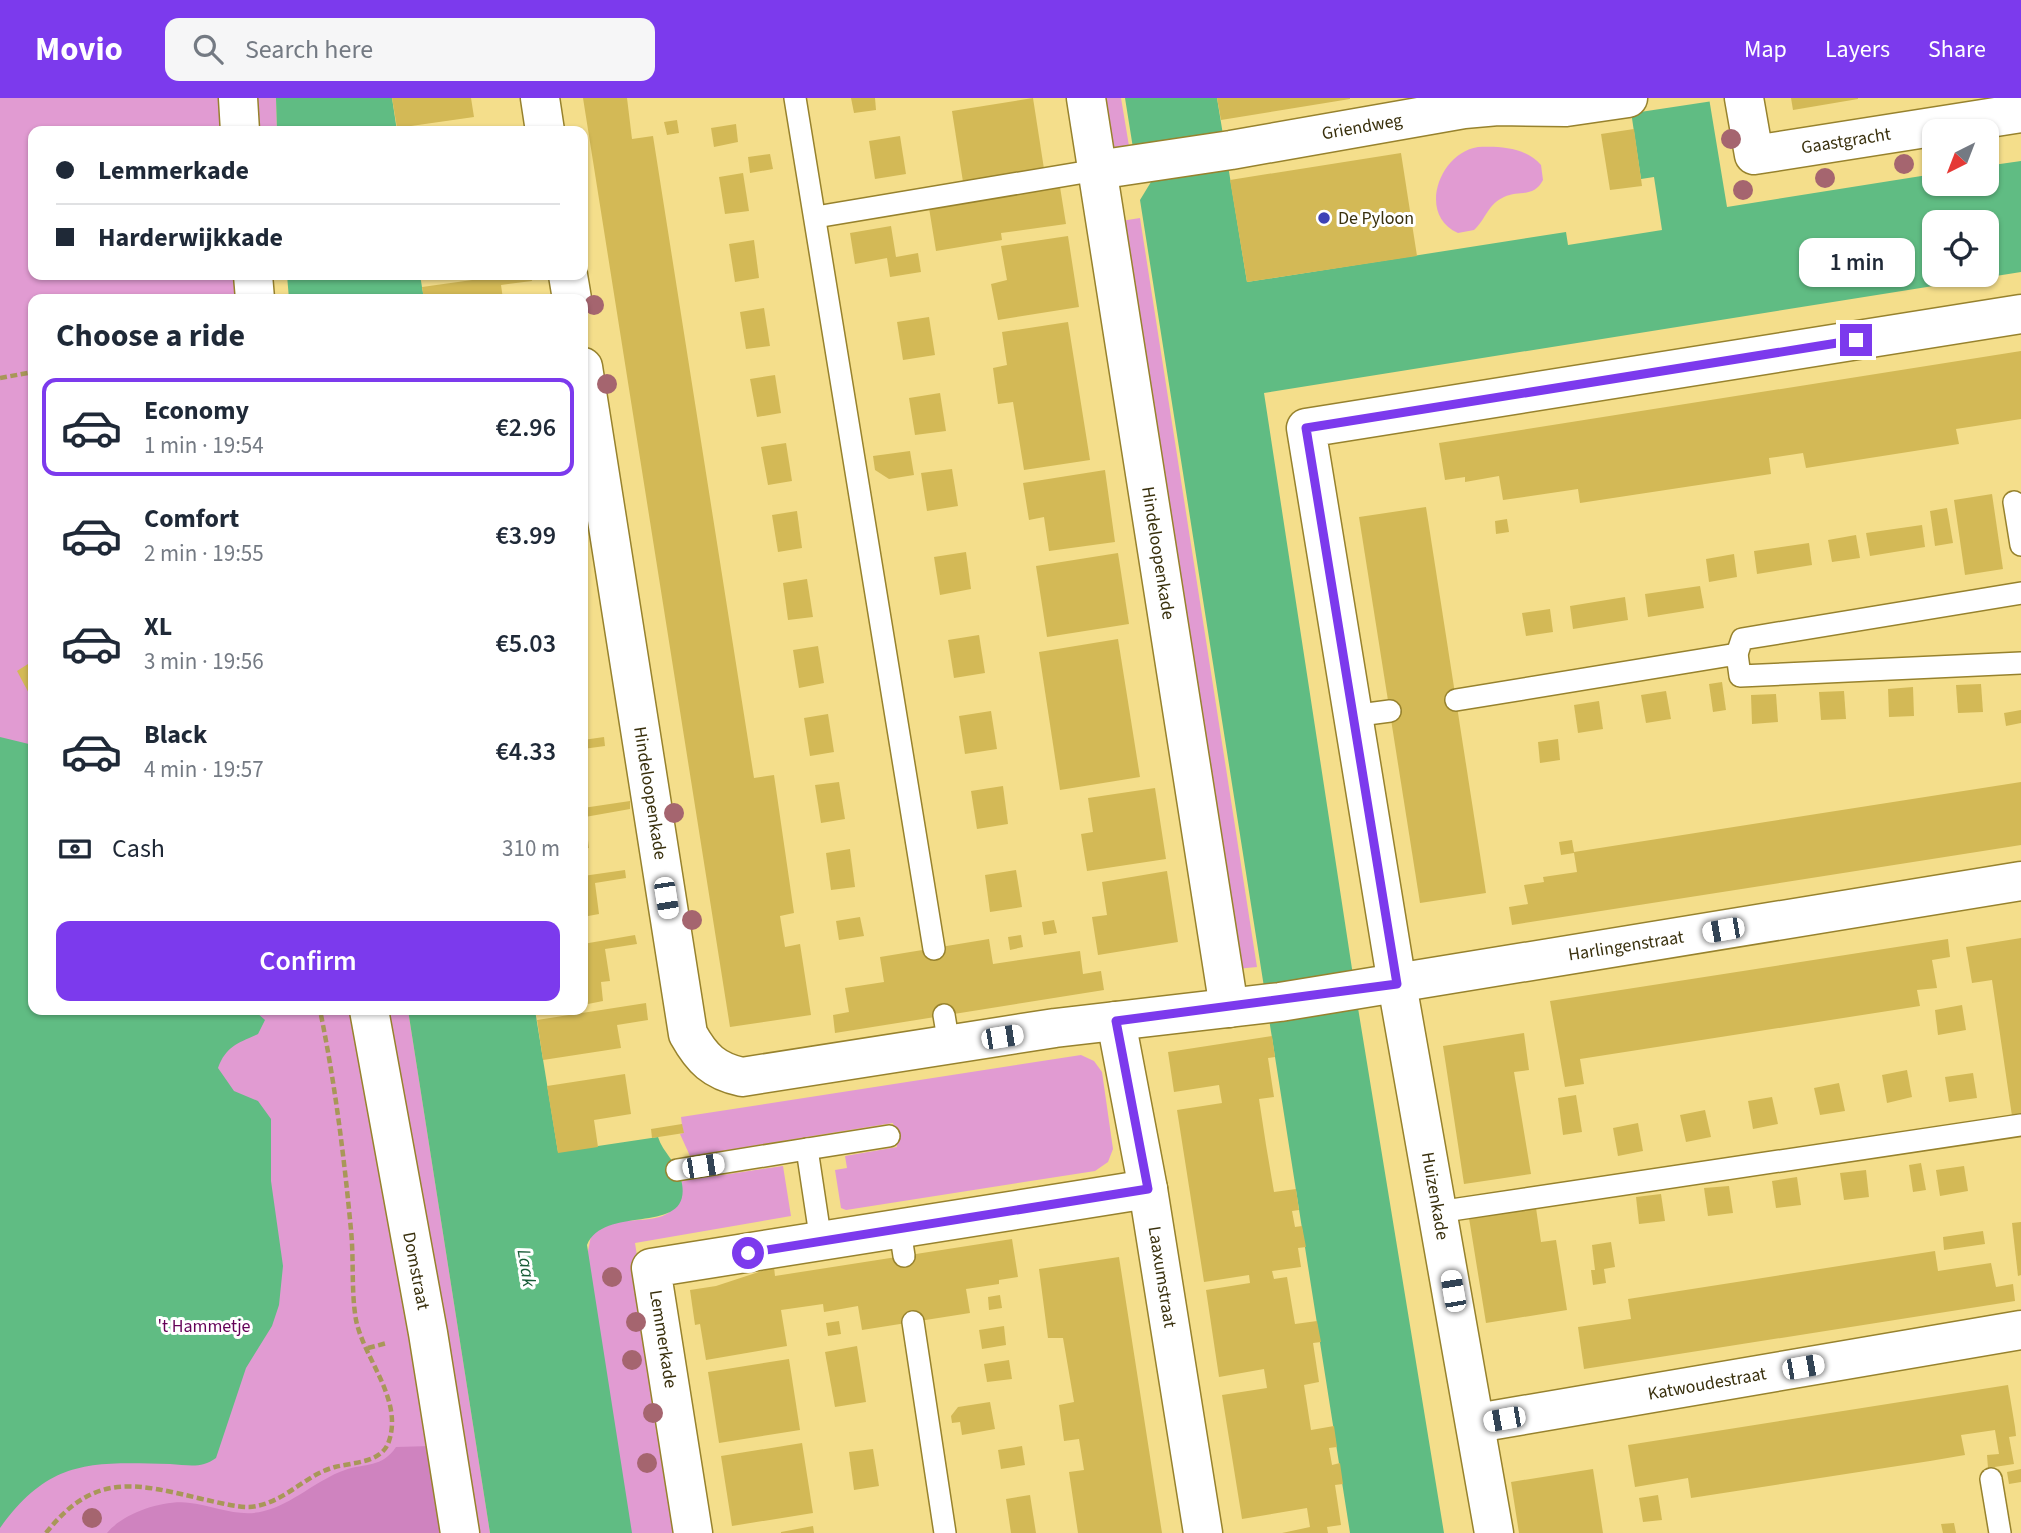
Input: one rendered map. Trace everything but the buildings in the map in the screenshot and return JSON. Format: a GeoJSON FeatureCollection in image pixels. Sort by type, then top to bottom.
{"type":"FeatureCollection","features":[{"type":"Feature","properties":{"kind":"street"},"geometry":{"type":"LineString","coordinates":[[238,98],[240,126]]}},
{"type":"Feature","properties":{"kind":"street"},"geometry":{"type":"LineString","coordinates":[[540,98],[544,126]]}},
{"type":"Feature","properties":{"kind":"street","name":"Hindeloopenkade"},"geometry":{"type":"LineString","coordinates":[[1086,98],[1229,1008]]}},
{"type":"Feature","properties":{"kind":"street","name":"Griendweg"},"geometry":{"type":"LineString","coordinates":[[1097,170],[1231,150],[1464,109],[1498,106],[1566,107],[1626,98]]}},
{"type":"Feature","properties":{"kind":"street","name":"Gaastgracht"},"geometry":{"type":"LineString","coordinates":[[1744,98],[1754,155],[2021,113]]}},
{"type":"Feature","properties":{"kind":"street","name":"Huizenkade"},"geometry":{"type":"LineString","coordinates":[[1494,1533],[1477,1423],[1397,984],[1306,428],[2021,314]]}},
{"type":"Feature","properties":{"kind":"street","name":"Hindeloopenkade"},"geometry":{"type":"LineString","coordinates":[[588,399],[688,1034],[709,1065],[724,1074],[742,1077],[947,1030],[1116,1021],[1280,1002],[1397,984]]}},
{"type":"Feature","properties":{"kind":"street","name":"Harlingenstraat"},"geometry":{"type":"LineString","coordinates":[[1397,984],[2021,881]]}},
{"type":"Feature","properties":{"kind":"street","name":"Domstraat"},"geometry":{"type":"LineString","coordinates":[[370,1015],[428,1333],[460,1533]]}},
{"type":"Feature","properties":{"kind":"street","name":"Laaxumstraat"},"geometry":{"type":"LineString","coordinates":[[1116,1021],[1148,1189],[1203,1533]]}},
{"type":"Feature","properties":{"kind":"street","name":"Lemmerkade"},"geometry":{"type":"LineString","coordinates":[[694,1533],[652,1268],[821,1242],[902,1243],[1148,1189]]}},
{"type":"Feature","properties":{"kind":"street","name":"Katwoudestraat"},"geometry":{"type":"LineString","coordinates":[[1477,1423],[2021,1330]]}},
{"type":"Feature","properties":{"kind":"lane"},"geometry":{"type":"LineString","coordinates":[[795,98],[934,949]]}},
{"type":"Feature","properties":{"kind":"lane"},"geometry":{"type":"LineString","coordinates":[[816,217],[1097,170]]}},
{"type":"Feature","properties":{"kind":"lane"},"geometry":{"type":"LineString","coordinates":[[2014,502],[2021,545]]}},
{"type":"Feature","properties":{"kind":"lane"},"geometry":{"type":"LineString","coordinates":[[2021,593],[1742,639],[1737,654],[1740,676],[2021,663]]}},
{"type":"Feature","properties":{"kind":"lane"},"geometry":{"type":"LineString","coordinates":[[1456,700],[1737,654]]}},
{"type":"Feature","properties":{"kind":"lane"},"geometry":{"type":"LineString","coordinates":[[1352,716],[1390,711]]}},
{"type":"Feature","properties":{"kind":"lane"},"geometry":{"type":"LineString","coordinates":[[1438,1212],[2021,1125]]}},
{"type":"Feature","properties":{"kind":"lane"},"geometry":{"type":"LineString","coordinates":[[677,1170],[889,1136]]}},
{"type":"Feature","properties":{"kind":"lane"},"geometry":{"type":"LineString","coordinates":[[807,1149],[821,1242]]}},
{"type":"Feature","properties":{"kind":"lane"},"geometry":{"type":"LineString","coordinates":[[913,1322],[945,1533]]}},
{"type":"Feature","properties":{"kind":"lane"},"geometry":{"type":"LineString","coordinates":[[1991,1479],[2000,1533]]}},
{"type":"Feature","properties":{"kind":"path"},"geometry":{"type":"LineString","coordinates":[[0,378],[28,374]]}},
{"type":"Feature","properties":{"kind":"path"},"geometry":{"type":"LineString","coordinates":[[46,1533],[66,1508],[88,1494],[117,1485],[158,1488],[249,1507],[267,1504],[328,1469],[375,1458],[385,1451],[390,1438],[389,1411],[379,1373],[357,1323],[348,1193],[334,1075],[321,1015]]}},
{"type":"Feature","properties":{"kind":"green space","name":"'t Hammetje"},"geometry":{"type":"Polygon","coordinates":[[[0,98],[238,98],[241,126],[28,126],[28,280],[254,280],[256,294],[28,294],[28,1015],[363,1015],[441,1533],[0,1533],[0,98]]]}},
{"type":"Feature","properties":{"kind":"green space"},"geometry":{"type":"Polygon","coordinates":[[[253,98],[276,98],[277,126],[256,126],[253,98]]]}},
{"type":"Feature","properties":{"kind":"green space"},"geometry":{"type":"Polygon","coordinates":[[[1099,98],[1121,98],[1129,146],[1110,149],[1099,98]]]}},
{"type":"Feature","properties":{"kind":"green space"},"geometry":{"type":"Polygon","coordinates":[[[1478,147],[1503,148],[1527,154],[1541,165],[1543,180],[1531,191],[1499,200],[1474,230],[1458,233],[1445,224],[1438,213],[1438,186],[1453,160],[1478,147]]]}},
{"type":"Feature","properties":{"kind":"green space"},"geometry":{"type":"Polygon","coordinates":[[[1140,218],[1257,967],[1236,969],[1121,221],[1140,218]]]}},
{"type":"Feature","properties":{"kind":"green space"},"geometry":{"type":"Polygon","coordinates":[[[385,1015],[409,1015],[490,1533],[476,1533],[385,1015]]]}},
{"type":"Feature","properties":{"kind":"green space"},"geometry":{"type":"Polygon","coordinates":[[[1081,1055],[1094,1061],[1102,1072],[1113,1149],[1108,1162],[1095,1171],[846,1210],[841,1208],[835,1170],[847,1168],[845,1156],[897,1147],[893,1123],[690,1156],[680,1134],[683,1133],[681,1117],[1081,1055]]]}},
{"type":"Feature","properties":{"kind":"green space"},"geometry":{"type":"Polygon","coordinates":[[[783,1166],[791,1216],[635,1243],[680,1533],[631,1533],[587,1256],[591,1236],[616,1222],[659,1217],[671,1211],[679,1200],[682,1181],[783,1166]]]}},
{"type":"Feature","properties":{"kind":"shaded area"},"geometry":{"type":"Polygon","coordinates":[[[431,1446],[445,1533],[107,1533],[123,1519],[145,1509],[169,1503],[190,1503],[245,1513],[264,1511],[285,1503],[334,1474],[379,1462],[396,1447],[431,1446]]]}},
{"type":"Feature","properties":{"kind":"water"},"geometry":{"type":"Polygon","coordinates":[[[276,98],[392,98],[396,126],[277,126],[276,98]]]}},
{"type":"Feature","properties":{"kind":"water"},"geometry":{"type":"Polygon","coordinates":[[[1125,98],[1217,98],[1247,282],[1566,232],[1568,245],[1662,230],[1654,177],[1641,179],[1629,98],[1709,98],[1727,207],[1922,176],[1922,196],[1999,196],[1999,164],[2021,161],[2021,272],[1999,276],[1999,210],[1922,210],[1922,287],[1927,287],[1264,393],[1358,1008],[1444,1533],[1350,1533],[1140,200],[1154,177],[1133,148],[1125,98]]]}},
{"type":"Feature","properties":{"kind":"water"},"geometry":{"type":"Polygon","coordinates":[[[287,280],[421,280],[423,294],[289,294],[287,280]]]}},
{"type":"Feature","properties":{"kind":"water"},"geometry":{"type":"Polygon","coordinates":[[[0,737],[28,744],[28,1015],[259,1015],[265,1020],[258,1034],[229,1050],[218,1068],[234,1091],[258,1101],[271,1119],[271,1181],[283,1266],[279,1305],[272,1326],[246,1368],[216,1458],[194,1466],[117,1463],[74,1469],[36,1489],[18,1505],[0,1528],[0,737]]]}},
{"type":"Feature","properties":{"kind":"water","name":"Laak"},"geometry":{"type":"Polygon","coordinates":[[[409,1015],[536,1015],[558,1152],[658,1137],[681,1179],[682,1197],[675,1209],[663,1215],[611,1225],[597,1232],[587,1245],[632,1533],[490,1533],[409,1015]]]}},
{"type":"Feature","properties":{"kind":"pier"},"geometry":{"type":"Polygon","coordinates":[[[1625,98],[1713,98],[1713,101],[1627,114],[1625,98]]]}},
{"type":"Feature","properties":{"kind":"place","name":"De Pyloon"},"geometry":{"type":"Point","coordinates":[1324,218]}},
{"type":"Feature","properties":{"kind":"route"},"geometry":{"type":"LineString","coordinates":[[748,1253],[1148,1189],[1116,1021],[1280,1002],[1397,984],[1306,428],[1856,340]]}}]}
